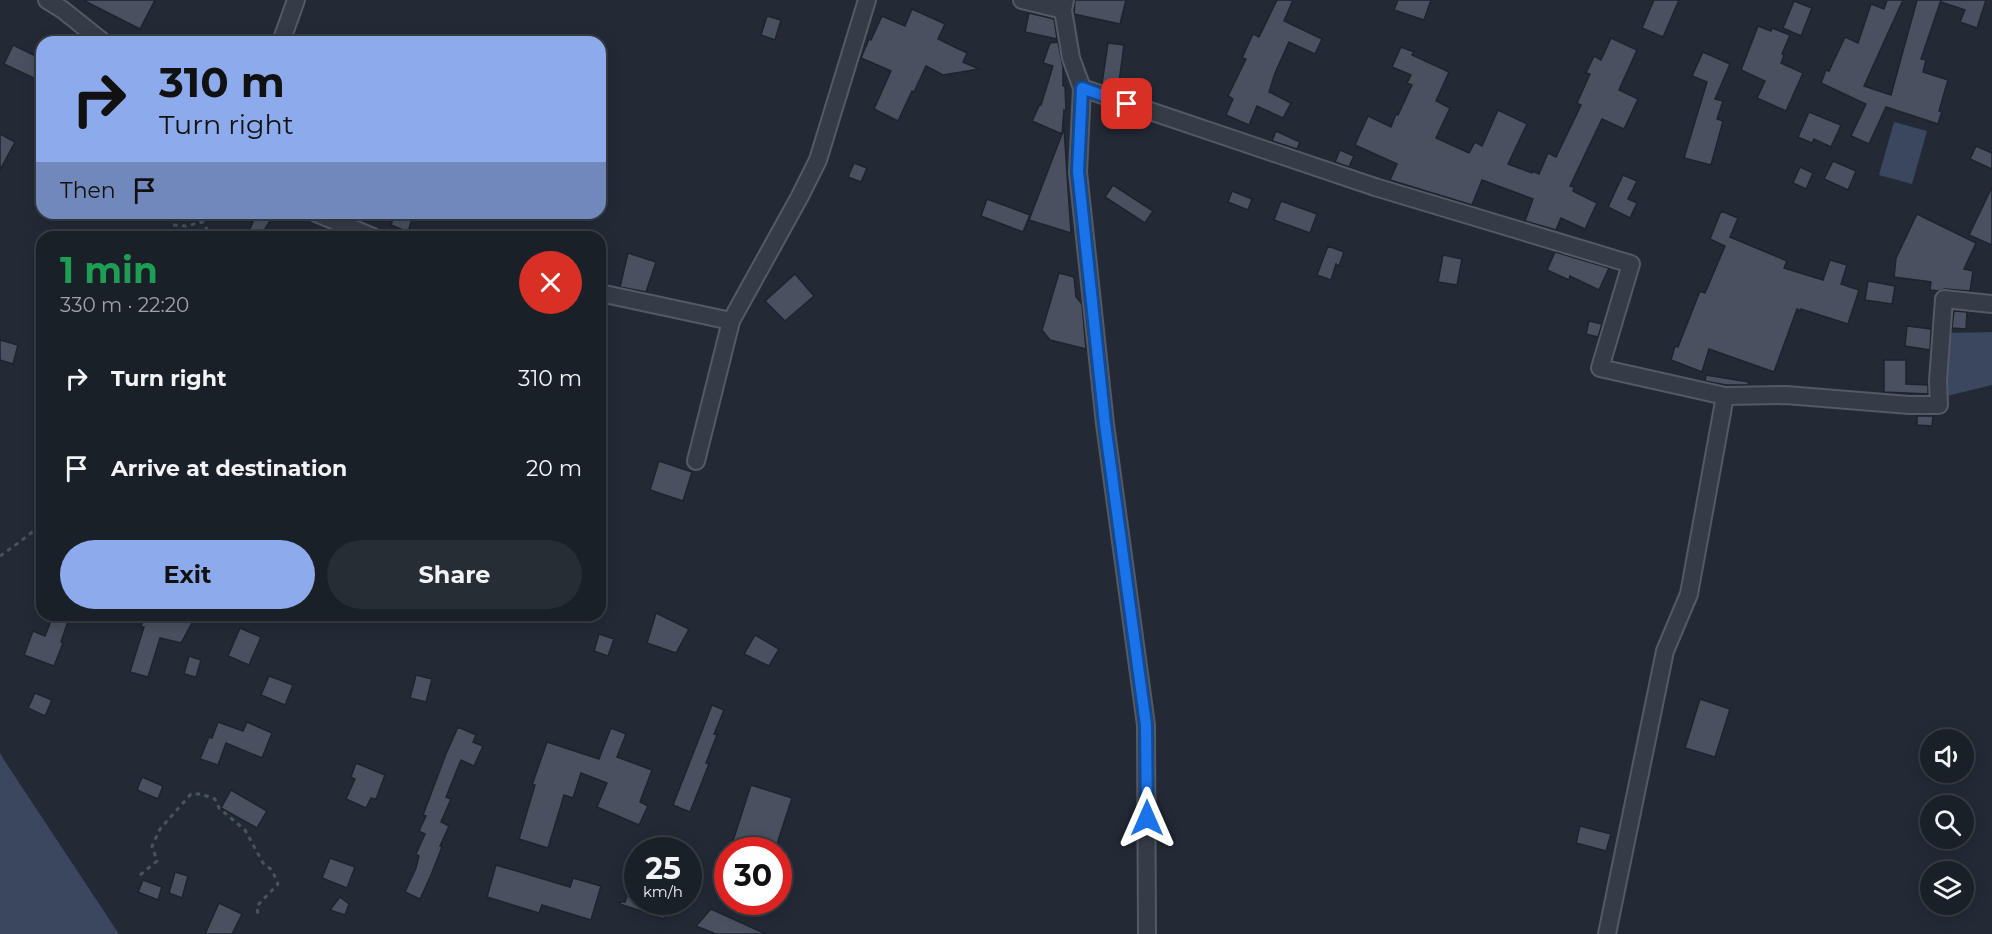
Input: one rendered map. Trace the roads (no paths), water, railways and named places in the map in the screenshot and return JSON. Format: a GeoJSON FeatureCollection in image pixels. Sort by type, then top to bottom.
{"type":"FeatureCollection","features":[{"type":"Feature","properties":{"kind":"street"},"geometry":{"type":"LineString","coordinates":[[47,0],[96,36]]}},
{"type":"Feature","properties":{"kind":"street"},"geometry":{"type":"LineString","coordinates":[[283,36],[296,0]]}},
{"type":"Feature","properties":{"kind":"street"},"geometry":{"type":"LineString","coordinates":[[696,461],[731,321],[818,160],[867,0]]}},
{"type":"Feature","properties":{"kind":"street"},"geometry":{"type":"LineString","coordinates":[[1022,0],[1064,5],[1071,58],[1082,88],[1078,171],[1105,424],[1146,725],[1147,934]]}},
{"type":"Feature","properties":{"kind":"street"},"geometry":{"type":"LineString","coordinates":[[1082,88],[1375,187],[1631,264],[1600,368],[1725,396],[1786,395],[1909,405],[1939,405],[1938,381],[1944,299],[1992,304]]}},
{"type":"Feature","properties":{"kind":"street"},"geometry":{"type":"LineString","coordinates":[[330,219],[359,231]]}},
{"type":"Feature","properties":{"kind":"street"},"geometry":{"type":"LineString","coordinates":[[606,294],[731,321]]}},
{"type":"Feature","properties":{"kind":"street"},"geometry":{"type":"LineString","coordinates":[[1607,934],[1665,651],[1689,594],[1725,396]]}},
{"type":"Feature","properties":{"kind":"water"},"geometry":{"type":"Polygon","coordinates":[[[1894,122],[1927,131],[1912,184],[1879,175],[1894,122]]]}},
{"type":"Feature","properties":{"kind":"water"},"geometry":{"type":"Polygon","coordinates":[[[1992,332],[1992,385],[1947,396],[1946,333],[1992,332]]]}},
{"type":"Feature","properties":{"kind":"water"},"geometry":{"type":"Polygon","coordinates":[[[0,753],[4,760],[119,934],[0,934],[0,753]]]}}]}
